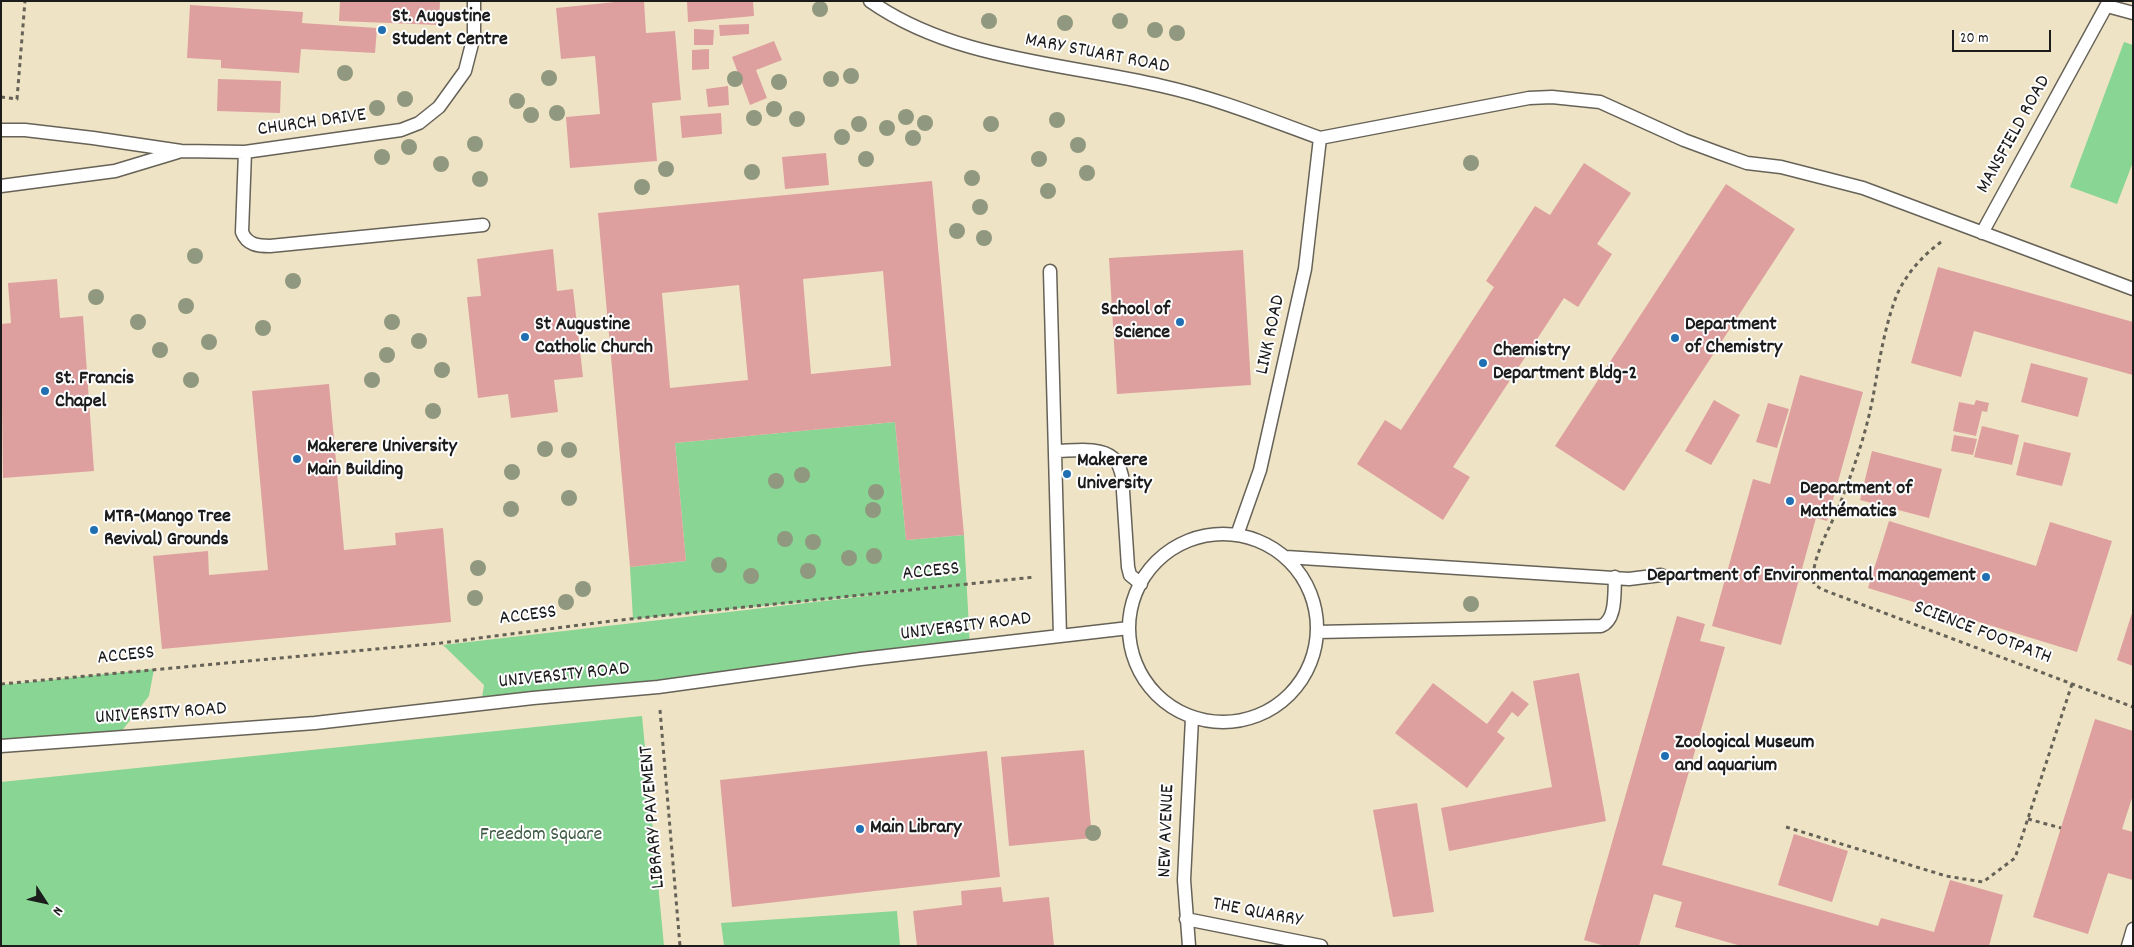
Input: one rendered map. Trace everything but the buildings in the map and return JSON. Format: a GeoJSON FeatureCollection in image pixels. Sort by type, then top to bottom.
{"type":"FeatureCollection","features":[{"type":"Feature","properties":{"kind":"lane","name":"CHURCH DRIVE"},"geometry":{"type":"LineString","coordinates":[[474,1],[474,36],[465,71],[439,107],[419,124],[401,130],[370,136],[245,152],[242,232],[247,240],[255,245],[270,246],[483,225]]}},
{"type":"Feature","properties":{"kind":"lane","name":"MARY STUART ROAD"},"geometry":{"type":"LineString","coordinates":[[870,1],[917,30],[958,44],[1010,57],[1163,86],[1215,100],[1320,138]]}},
{"type":"Feature","properties":{"kind":"lane"},"geometry":{"type":"LineString","coordinates":[[2108,4],[2133,13]]}},
{"type":"Feature","properties":{"kind":"lane","name":"MANSFIELD ROAD"},"geometry":{"type":"LineString","coordinates":[[1982,233],[2108,4]]}},
{"type":"Feature","properties":{"kind":"lane"},"geometry":{"type":"LineString","coordinates":[[1320,138],[1529,98],[1578,98],[1600,102],[1684,140],[1719,153],[1747,162],[1781,168],[1863,188],[2133,289]]}},
{"type":"Feature","properties":{"kind":"lane"},"geometry":{"type":"LineString","coordinates":[[1,130],[25,130],[181,151],[245,152]]}},
{"type":"Feature","properties":{"kind":"lane","name":"LINK ROAD"},"geometry":{"type":"LineString","coordinates":[[1237,535],[1260,470],[1305,269],[1320,138]]}},
{"type":"Feature","properties":{"kind":"lane"},"geometry":{"type":"LineString","coordinates":[[1,186],[116,171],[181,151]]}},
{"type":"Feature","properties":{"kind":"lane"},"geometry":{"type":"LineString","coordinates":[[1050,271],[1060,636]]}},
{"type":"Feature","properties":{"kind":"lane"},"geometry":{"type":"LineString","coordinates":[[1055,450],[1102,451],[1113,457],[1118,463],[1122,476],[1128,567],[1130,575],[1141,584]]}},
{"type":"Feature","properties":{"kind":"lane"},"geometry":{"type":"LineString","coordinates":[[1237,535],[1263,543],[1286,558],[1304,579],[1315,605],[1318,632],[1311,661],[1297,686],[1276,707],[1249,719],[1221,723],[1192,718],[1166,704],[1146,683],[1133,657],[1128,628],[1134,596],[1150,568],[1175,547],[1205,536],[1237,535]]}},
{"type":"Feature","properties":{"kind":"lane"},"geometry":{"type":"LineString","coordinates":[[1286,558],[1637,578],[1661,575]]}},
{"type":"Feature","properties":{"kind":"lane"},"geometry":{"type":"LineString","coordinates":[[1318,632],[1601,626],[1609,621],[1612,614],[1615,577]]}},
{"type":"Feature","properties":{"kind":"lane","name":"UNIVERSITY ROAD"},"geometry":{"type":"LineString","coordinates":[[1,746],[315,723],[524,699],[658,687],[861,659],[1128,628]]}},
{"type":"Feature","properties":{"kind":"lane","name":"NEW AVENUE"},"geometry":{"type":"LineString","coordinates":[[1189,946],[1184,880],[1192,718]]}},
{"type":"Feature","properties":{"kind":"lane","name":"THE QUARRY"},"geometry":{"type":"LineString","coordinates":[[1186,919],[1321,946]]}},
{"type":"Feature","properties":{"kind":"lane"},"geometry":{"type":"LineString","coordinates":[[2128,946],[2133,928]]}},
{"type":"Feature","properties":{"kind":"path"},"geometry":{"type":"LineString","coordinates":[[1,97],[17,99],[24,1]]}},
{"type":"Feature","properties":{"kind":"path","name":"SCIENCE FOOTPATH"},"geometry":{"type":"LineString","coordinates":[[1963,226],[1918,262],[1896,297],[1851,477],[1825,537],[1817,561],[1813,582],[1820,589],[2133,707]]}},
{"type":"Feature","properties":{"kind":"path","name":"ACCESS"},"geometry":{"type":"LineString","coordinates":[[1,684],[441,643],[610,621],[1058,574]]}},
{"type":"Feature","properties":{"kind":"path"},"geometry":{"type":"LineString","coordinates":[[1786,827],[1946,876],[1983,882],[2015,858],[2072,684]]}},
{"type":"Feature","properties":{"kind":"path","name":"LIBRARY PAVEMENT"},"geometry":{"type":"LineString","coordinates":[[658,687],[680,946]]}},
{"type":"Feature","properties":{"kind":"path"},"geometry":{"type":"LineString","coordinates":[[2028,819],[2061,828]]}},
{"type":"Feature","properties":{"kind":"green space"},"geometry":{"type":"Polygon","coordinates":[[[2124,42],[2133,45],[2133,162],[2117,204],[2070,187],[2124,42]]]}},
{"type":"Feature","properties":{"kind":"green space"},"geometry":{"type":"Polygon","coordinates":[[[895,422],[906,540],[964,535],[970,647],[481,704],[484,685],[443,645],[919,590],[633,619],[630,567],[686,561],[675,443],[895,422]]]}},
{"type":"Feature","properties":{"kind":"green space"},"geometry":{"type":"Polygon","coordinates":[[[154,669],[149,696],[117,737],[1,746],[1,685],[154,669]]]}},
{"type":"Feature","properties":{"kind":"green space","name":"Freedom Square"},"geometry":{"type":"Polygon","coordinates":[[[642,716],[664,946],[1,946],[1,782],[642,716]]]}},
{"type":"Feature","properties":{"kind":"green space"},"geometry":{"type":"Polygon","coordinates":[[[897,911],[900,946],[724,946],[721,923],[897,911]]]}},
{"type":"Feature","properties":{"kind":"place","name":"St. Augustine Student Centre"},"geometry":{"type":"Point","coordinates":[382,30]}},
{"type":"Feature","properties":{"kind":"place","name":"School of Science"},"geometry":{"type":"Point","coordinates":[1180,322]}},
{"type":"Feature","properties":{"kind":"place","name":"St Augustine Catholic Church"},"geometry":{"type":"Point","coordinates":[525,337]}},
{"type":"Feature","properties":{"kind":"place","name":"Department of Chemistry"},"geometry":{"type":"Point","coordinates":[1675,338]}},
{"type":"Feature","properties":{"kind":"place","name":"Chemistry Department Bldg-2"},"geometry":{"type":"Point","coordinates":[1483,363]}},
{"type":"Feature","properties":{"kind":"place","name":"St. Francis Chapel"},"geometry":{"type":"Point","coordinates":[45,391]}},
{"type":"Feature","properties":{"kind":"place","name":"Makerere University Main Building"},"geometry":{"type":"Point","coordinates":[297,459]}},
{"type":"Feature","properties":{"kind":"place","name":"Makerere University"},"geometry":{"type":"Point","coordinates":[1067,474]}},
{"type":"Feature","properties":{"kind":"place","name":"Department of Mathématics"},"geometry":{"type":"Point","coordinates":[1790,501]}},
{"type":"Feature","properties":{"kind":"place","name":"MTR-(Mango Tree Revival) Grounds"},"geometry":{"type":"Point","coordinates":[94,530]}},
{"type":"Feature","properties":{"kind":"place","name":"Department of Environmental management"},"geometry":{"type":"Point","coordinates":[1986,577]}},
{"type":"Feature","properties":{"kind":"place","name":"Zoological Museum and aquarium"},"geometry":{"type":"Point","coordinates":[1665,756]}},
{"type":"Feature","properties":{"kind":"place","name":"Main Library"},"geometry":{"type":"Point","coordinates":[860,829]}}]}
